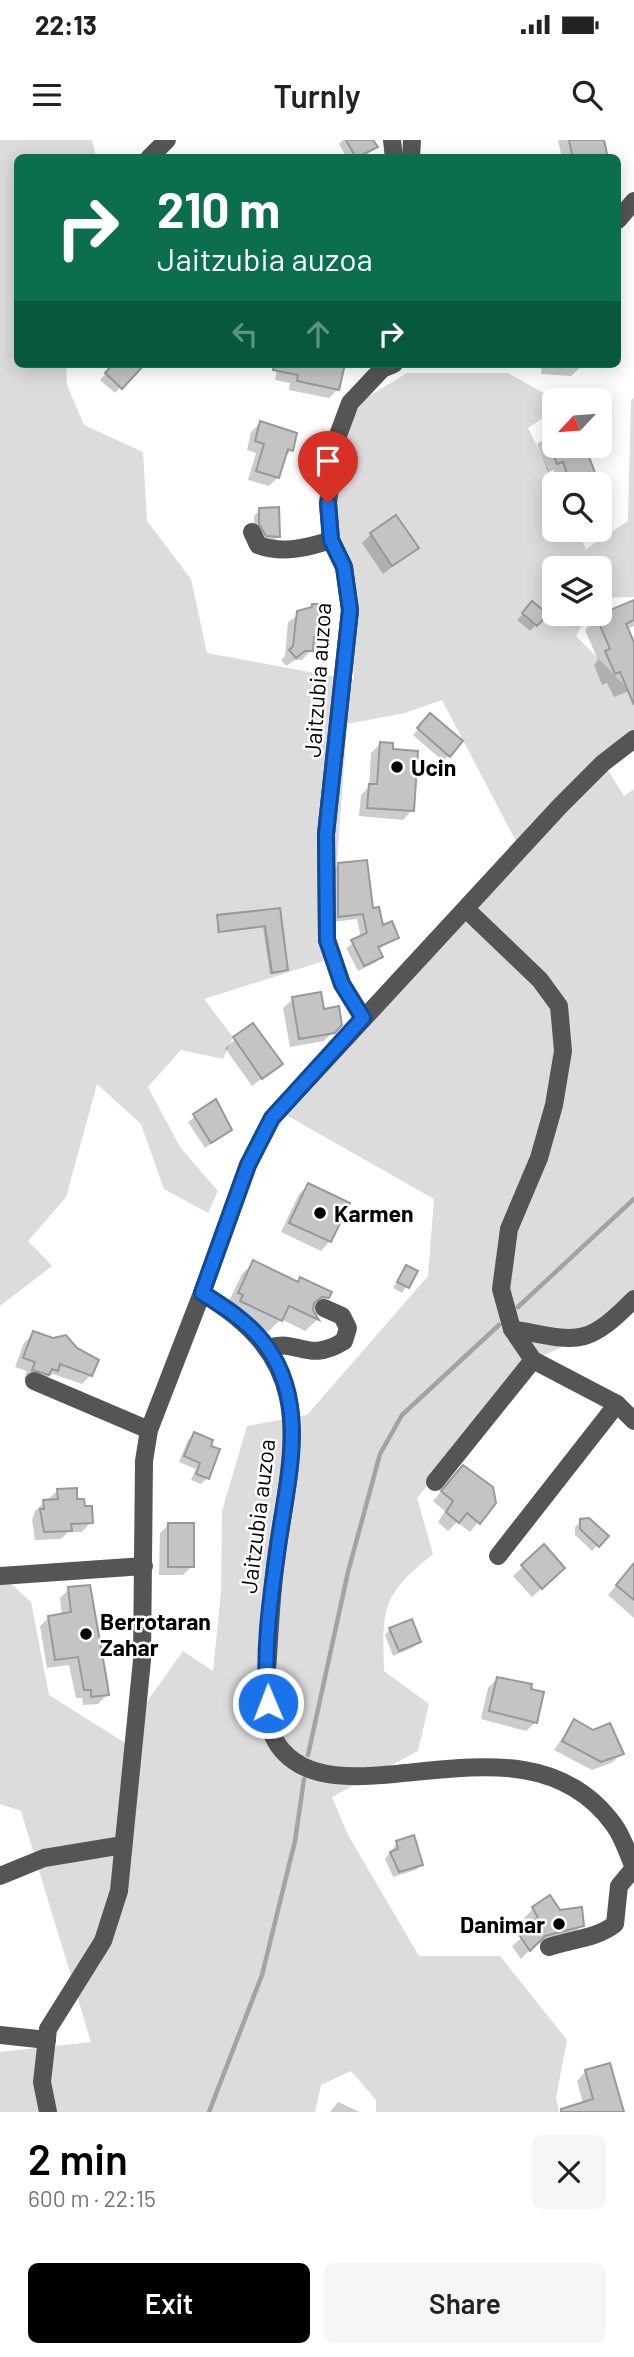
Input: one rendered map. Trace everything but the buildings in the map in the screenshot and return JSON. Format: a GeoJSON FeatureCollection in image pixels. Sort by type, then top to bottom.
{"type":"FeatureCollection","features":[{"type":"Feature","properties":{"kind":"street"},"geometry":{"type":"LineString","coordinates":[[153,154],[167,140]]}},
{"type":"Feature","properties":{"kind":"street"},"geometry":{"type":"LineString","coordinates":[[621,216],[634,201]]}},
{"type":"Feature","properties":{"kind":"street","name":"Jaitzubia auzoa"},"geometry":{"type":"LineString","coordinates":[[363,1018],[342,984],[327,940],[326,834],[350,610],[344,567],[331,540],[328,503],[337,438],[350,403],[384,368]]}},
{"type":"Feature","properties":{"kind":"street"},"geometry":{"type":"LineString","coordinates":[[252,532],[258,545],[273,551],[309,547],[331,540]]}},
{"type":"Feature","properties":{"kind":"street"},"geometry":{"type":"LineString","coordinates":[[48,2112],[42,2082],[48,2029],[103,1941],[119,1891],[142,1660],[144,1461],[149,1430],[248,1165],[272,1118],[467,910],[560,806],[603,764],[634,739]]}},
{"type":"Feature","properties":{"kind":"street"},"geometry":{"type":"LineString","coordinates":[[467,910],[540,980],[559,1006],[563,1051],[554,1105],[539,1158],[509,1229],[501,1289],[512,1329],[533,1360],[617,1404],[634,1421]]}},
{"type":"Feature","properties":{"kind":"street","name":"Jaitzubia auzoa"},"geometry":{"type":"LineString","coordinates":[[202,1293],[248,1324],[268,1348],[284,1380],[292,1409],[292,1444],[277,1553],[266,1688],[269,1718],[277,1744],[295,1762],[324,1775],[351,1776],[459,1766],[519,1767],[549,1776],[586,1796],[614,1825],[634,1868]]}},
{"type":"Feature","properties":{"kind":"street"},"geometry":{"type":"LineString","coordinates":[[512,1329],[573,1341],[607,1327],[634,1299]]}},
{"type":"Feature","properties":{"kind":"street"},"geometry":{"type":"LineString","coordinates":[[268,1348],[282,1343],[314,1353],[344,1341],[348,1328],[342,1316],[324,1308]]}},
{"type":"Feature","properties":{"kind":"street"},"geometry":{"type":"LineString","coordinates":[[435,1482],[533,1360]]}},
{"type":"Feature","properties":{"kind":"street"},"geometry":{"type":"LineString","coordinates":[[34,1381],[149,1430]]}},
{"type":"Feature","properties":{"kind":"street"},"geometry":{"type":"LineString","coordinates":[[498,1556],[617,1404]]}},
{"type":"Feature","properties":{"kind":"street"},"geometry":{"type":"LineString","coordinates":[[0,1576],[144,1566]]}},
{"type":"Feature","properties":{"kind":"street"},"geometry":{"type":"LineString","coordinates":[[0,1876],[44,1858],[123,1845]]}},
{"type":"Feature","properties":{"kind":"street"},"geometry":{"type":"LineString","coordinates":[[549,1947],[575,1938],[600,1935],[615,1924],[619,1886],[634,1868]]}},
{"type":"Feature","properties":{"kind":"street"},"geometry":{"type":"LineString","coordinates":[[0,2035],[47,2040]]}},
{"type":"Feature","properties":{"kind":"shaded area"},"geometry":{"type":"Polygon","coordinates":[[[0,140],[92,140],[95,154],[14,154],[14,368],[66,368],[67,385],[84,425],[143,452],[147,521],[191,579],[207,653],[354,680],[350,610],[331,540],[337,438],[366,398],[407,373],[508,373],[542,392],[542,419],[528,428],[550,472],[542,472],[542,542],[583,542],[586,549],[596,542],[612,542],[612,532],[628,521],[631,400],[634,398],[634,597],[612,598],[612,556],[542,556],[542,626],[581,626],[576,636],[634,695],[634,739],[604,764],[624,796],[634,789],[634,1298],[607,1327],[533,1360],[417,1498],[433,1554],[416,1568],[395,1592],[385,1617],[383,1649],[384,1671],[429,1704],[418,1751],[332,1797],[348,1835],[419,1956],[500,1956],[567,2040],[556,2098],[559,2112],[376,2112],[376,2100],[351,2071],[321,2085],[315,2112],[0,2112],[0,2052],[91,2042],[21,1811],[0,1804],[0,1574],[31,1602],[49,1695],[133,1748],[136,1717],[183,1651],[213,1671],[221,1592],[222,1511],[247,1426],[307,1415],[428,1276],[434,1199],[279,1111],[520,849],[442,700],[405,713],[347,724],[330,959],[204,999],[233,1037],[223,1059],[181,1050],[148,1087],[180,1147],[218,1191],[208,1213],[164,1189],[141,1124],[97,1084],[66,1197],[28,1241],[52,1266],[0,1306],[0,140]]]}},
{"type":"Feature","properties":{"kind":"waterway"},"geometry":{"type":"LineString","coordinates":[[518,1307],[634,1199]]}},
{"type":"Feature","properties":{"kind":"waterway"},"geometry":{"type":"LineString","coordinates":[[308,1755],[348,1572],[380,1454],[402,1415],[499,1325]]}},
{"type":"Feature","properties":{"kind":"waterway"},"geometry":{"type":"LineString","coordinates":[[209,2112],[262,1975],[295,1841],[304,1779]]}},
{"type":"Feature","properties":{"kind":"place","name":"Ucin"},"geometry":{"type":"Point","coordinates":[397,767]}},
{"type":"Feature","properties":{"kind":"place","name":"Karmen"},"geometry":{"type":"Point","coordinates":[320,1213]}},
{"type":"Feature","properties":{"kind":"place","name":"Berrotaran Zahar"},"geometry":{"type":"Point","coordinates":[86,1634]}},
{"type":"Feature","properties":{"kind":"place","name":"Danimar"},"geometry":{"type":"Point","coordinates":[559,1924]}},
{"type":"Feature","properties":{"kind":"route"},"geometry":{"type":"LineString","coordinates":[[268,1703],[266,1688],[270,1620],[292,1444],[292,1409],[284,1380],[268,1348],[248,1324],[202,1293],[222,1231],[248,1165],[272,1118],[363,1018],[342,984],[327,940],[326,834],[345,680],[350,610],[344,567],[331,540],[328,503]]}}]}
